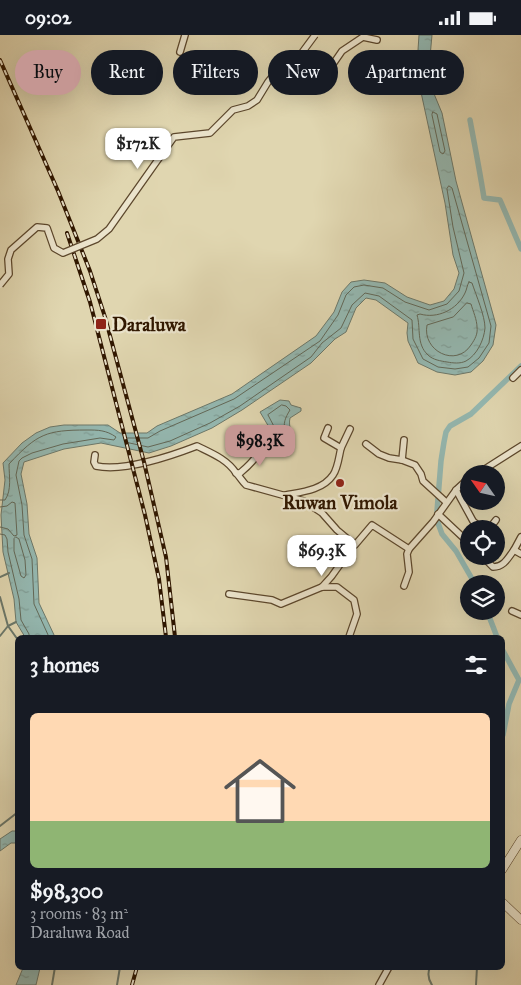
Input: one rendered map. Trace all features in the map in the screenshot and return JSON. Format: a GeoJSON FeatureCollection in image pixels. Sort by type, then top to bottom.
{"type":"FeatureCollection","features":[{"type":"Feature","properties":{"kind":"street"},"geometry":{"type":"LineString","coordinates":[[181,50],[185,35]]}},
{"type":"Feature","properties":{"kind":"street"},"geometry":{"type":"LineString","coordinates":[[304,50],[315,35]]}},
{"type":"Feature","properties":{"kind":"street"},"geometry":{"type":"LineString","coordinates":[[338,57],[342,51],[363,37],[372,38]]}},
{"type":"Feature","properties":{"kind":"street"},"geometry":{"type":"LineString","coordinates":[[0,285],[8,274],[10,250],[37,227],[47,228],[54,248],[63,253],[97,239],[109,229],[174,137],[210,133],[233,110],[248,106],[257,100],[268,82]]}},
{"type":"Feature","properties":{"kind":"street"},"geometry":{"type":"LineString","coordinates":[[513,378],[521,370]]}},
{"type":"Feature","properties":{"kind":"street"},"geometry":{"type":"LineString","coordinates":[[328,428],[324,438],[341,448]]}},
{"type":"Feature","properties":{"kind":"street"},"geometry":{"type":"LineString","coordinates":[[284,496],[314,489],[325,483],[334,474],[341,448],[350,429]]}},
{"type":"Feature","properties":{"kind":"street"},"geometry":{"type":"LineString","coordinates":[[236,473],[240,473],[247,467],[264,447],[266,438]]}},
{"type":"Feature","properties":{"kind":"street"},"geometry":{"type":"LineString","coordinates":[[402,460],[404,440]]}},
{"type":"Feature","properties":{"kind":"street"},"geometry":{"type":"LineString","coordinates":[[366,444],[379,454],[415,465],[423,481],[446,503]]}},
{"type":"Feature","properties":{"kind":"street"},"geometry":{"type":"LineString","coordinates":[[95,455],[94,462],[96,466],[125,467],[197,446],[222,459],[246,485],[304,501],[322,513],[336,530],[355,545],[372,525],[409,549]]}},
{"type":"Feature","properties":{"kind":"street"},"geometry":{"type":"LineString","coordinates":[[491,465],[521,446]]}},
{"type":"Feature","properties":{"kind":"street"},"geometry":{"type":"LineString","coordinates":[[404,586],[409,572],[407,554],[409,549],[460,486]]}},
{"type":"Feature","properties":{"kind":"street"},"geometry":{"type":"LineString","coordinates":[[456,490],[472,520]]}},
{"type":"Feature","properties":{"kind":"street"},"geometry":{"type":"LineString","coordinates":[[438,514],[460,535]]}},
{"type":"Feature","properties":{"kind":"street"},"geometry":{"type":"LineString","coordinates":[[505,563],[521,537]]}},
{"type":"Feature","properties":{"kind":"street"},"geometry":{"type":"LineString","coordinates":[[229,594],[264,598],[281,604],[322,587],[331,578],[347,553],[350,541]]}},
{"type":"Feature","properties":{"kind":"street"},"geometry":{"type":"LineString","coordinates":[[514,550],[521,554]]}},
{"type":"Feature","properties":{"kind":"street"},"geometry":{"type":"LineString","coordinates":[[322,587],[337,587],[354,599],[357,614],[350,635]]}},
{"type":"Feature","properties":{"kind":"street"},"geometry":{"type":"LineString","coordinates":[[512,611],[521,615]]}},
{"type":"Feature","properties":{"kind":"street"},"geometry":{"type":"LineString","coordinates":[[505,865],[521,840]]}},
{"type":"Feature","properties":{"kind":"street"},"geometry":{"type":"LineString","coordinates":[[505,905],[521,920]]}},
{"type":"Feature","properties":{"kind":"street"},"geometry":{"type":"LineString","coordinates":[[379,985],[387,970]]}},
{"type":"Feature","properties":{"kind":"water"},"geometry":{"type":"Polygon","coordinates":[[[419,35],[432,35],[431,50],[418,50],[419,35]]]}},
{"type":"Feature","properties":{"kind":"water"},"geometry":{"type":"Polygon","coordinates":[[[422,95],[434,95],[442,113],[456,181],[496,325],[493,345],[483,361],[471,372],[455,375],[437,372],[418,363],[408,341],[408,323],[376,300],[366,298],[356,308],[346,332],[335,339],[311,363],[212,428],[171,446],[149,453],[101,443],[64,449],[24,462],[21,474],[27,504],[29,534],[37,558],[39,603],[54,635],[24,635],[16,622],[14,599],[3,552],[1,515],[5,480],[3,463],[22,443],[36,433],[50,427],[64,425],[108,425],[120,433],[147,433],[157,426],[232,394],[316,336],[334,312],[342,292],[351,282],[364,280],[385,283],[407,297],[430,305],[444,301],[454,289],[459,273],[453,255],[445,203],[422,95]]]}},
{"type":"Feature","properties":{"kind":"water"},"geometry":{"type":"Polygon","coordinates":[[[280,400],[289,401],[291,405],[301,408],[301,411],[290,418],[291,436],[289,441],[276,439],[260,412],[280,400]]]}},
{"type":"Feature","properties":{"kind":"water"},"geometry":{"type":"Polygon","coordinates":[[[15,831],[15,843],[11,843],[0,851],[0,839],[15,831]]]}},
{"type":"Feature","properties":{"kind":"water"},"geometry":{"type":"Polygon","coordinates":[[[22,970],[40,970],[36,985],[16,985],[22,970]]]}},
{"type":"Feature","properties":{"kind":"waterway"},"geometry":{"type":"LineString","coordinates":[[470,120],[484,198],[500,200],[521,249]]}},
{"type":"Feature","properties":{"kind":"waterway"},"geometry":{"type":"LineString","coordinates":[[470,575],[456,551],[442,534],[438,523],[437,511],[441,461],[446,432],[450,426],[471,414],[521,366]]}},
{"type":"Feature","properties":{"kind":"waterway"},"geometry":{"type":"LineString","coordinates":[[0,577],[9,573]]}},
{"type":"Feature","properties":{"kind":"waterway"},"geometry":{"type":"LineString","coordinates":[[0,597],[8,626],[15,636]]}},
{"type":"Feature","properties":{"kind":"waterway"},"geometry":{"type":"LineString","coordinates":[[490,620],[496,635]]}},
{"type":"Feature","properties":{"kind":"waterway"},"geometry":{"type":"LineString","coordinates":[[0,636],[8,626],[16,622]]}},
{"type":"Feature","properties":{"kind":"waterway"},"geometry":{"type":"LineString","coordinates":[[505,654],[519,680],[509,704],[505,725]]}},
{"type":"Feature","properties":{"kind":"waterway"},"geometry":{"type":"LineString","coordinates":[[0,826],[15,814]]}},
{"type":"Feature","properties":{"kind":"waterway"},"geometry":{"type":"LineString","coordinates":[[52,985],[54,970]]}},
{"type":"Feature","properties":{"kind":"waterway"},"geometry":{"type":"LineString","coordinates":[[117,985],[120,970]]}},
{"type":"Feature","properties":{"kind":"waterway"},"geometry":{"type":"LineString","coordinates":[[429,970],[428,976],[432,985]]}},
{"type":"Feature","properties":{"kind":"waterway"},"geometry":{"type":"LineString","coordinates":[[476,985],[477,970]]}},
{"type":"Feature","properties":{"kind":"railway"},"geometry":{"type":"LineString","coordinates":[[0,60],[58,191],[90,271],[105,317],[144,462],[166,557],[175,635]]}},
{"type":"Feature","properties":{"kind":"railway"},"geometry":{"type":"LineString","coordinates":[[67,233],[90,302],[145,515],[159,579],[166,635]]}},
{"type":"Feature","properties":{"kind":"railway"},"geometry":{"type":"LineString","coordinates":[[132,985],[136,970]]}},
{"type":"Feature","properties":{"kind":"place","name":"Daraluwa"},"geometry":{"type":"Point","coordinates":[101,324]}},
{"type":"Feature","properties":{"kind":"place","name":"Ruwan Vimola"},"geometry":{"type":"Point","coordinates":[340,483]}}]}
